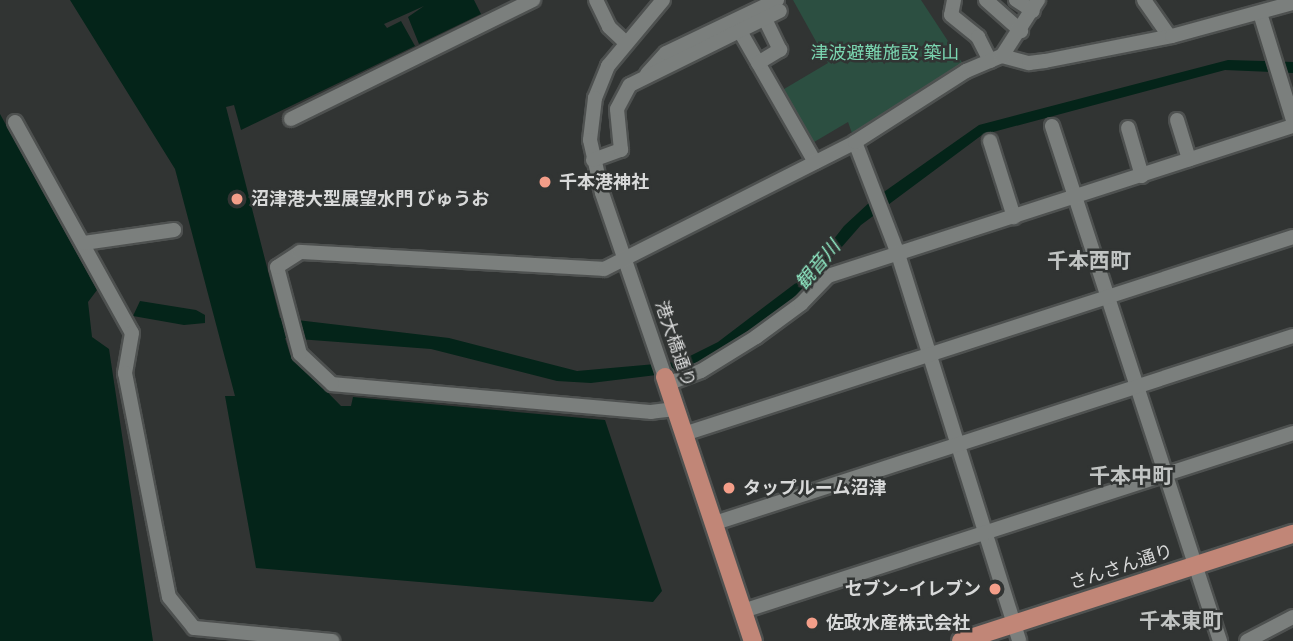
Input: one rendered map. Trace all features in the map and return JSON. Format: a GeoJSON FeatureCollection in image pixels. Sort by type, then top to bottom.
{"type":"FeatureCollection","features":[{"type":"Feature","properties":{"kind":"main road","name":"港大橋通り"},"geometry":{"type":"LineString","coordinates":[[664,374],[753,641]]}},
{"type":"Feature","properties":{"kind":"main road","name":"さんさん通り"},"geometry":{"type":"LineString","coordinates":[[961,641],[1017,632],[1195,566],[1293,534]]}},
{"type":"Feature","properties":{"kind":"street"},"geometry":{"type":"LineString","coordinates":[[291,119],[533,0]]}},
{"type":"Feature","properties":{"kind":"street"},"geometry":{"type":"LineString","coordinates":[[596,0],[609,27],[624,41]]}},
{"type":"Feature","properties":{"kind":"street","name":"港大橋通り"},"geometry":{"type":"LineString","coordinates":[[663,0],[624,41],[612,60],[592,112],[593,160],[623,261],[664,374]]}},
{"type":"Feature","properties":{"kind":"street"},"geometry":{"type":"LineString","coordinates":[[954,0],[951,15],[978,37],[996,58],[1036,63],[1293,3]]}},
{"type":"Feature","properties":{"kind":"street"},"geometry":{"type":"LineString","coordinates":[[986,0],[1021,31]]}},
{"type":"Feature","properties":{"kind":"street"},"geometry":{"type":"LineString","coordinates":[[676,409],[651,412],[338,387],[300,354],[277,267],[300,252],[595,270],[623,261],[855,142],[996,58],[1021,31],[1035,5],[1016,0]]}},
{"type":"Feature","properties":{"kind":"street"},"geometry":{"type":"LineString","coordinates":[[1144,0],[1167,33]]}},
{"type":"Feature","properties":{"kind":"street"},"geometry":{"type":"LineString","coordinates":[[593,160],[621,150],[619,102],[630,85],[741,33],[765,19],[778,6]]}},
{"type":"Feature","properties":{"kind":"street"},"geometry":{"type":"LineString","coordinates":[[647,75],[651,65],[666,53],[778,6]]}},
{"type":"Feature","properties":{"kind":"street"},"geometry":{"type":"LineString","coordinates":[[1259,13],[1293,120]]}},
{"type":"Feature","properties":{"kind":"street"},"geometry":{"type":"LineString","coordinates":[[758,63],[780,50],[765,19]]}},
{"type":"Feature","properties":{"kind":"street"},"geometry":{"type":"LineString","coordinates":[[741,33],[815,162]]}},
{"type":"Feature","properties":{"kind":"street"},"geometry":{"type":"LineString","coordinates":[[1177,120],[1189,159]]}},
{"type":"Feature","properties":{"kind":"street"},"geometry":{"type":"LineString","coordinates":[[15,122],[132,334],[125,373],[169,597],[194,635],[332,641]]}},
{"type":"Feature","properties":{"kind":"street"},"geometry":{"type":"LineString","coordinates":[[1052,126],[1110,297],[1220,641]]}},
{"type":"Feature","properties":{"kind":"street"},"geometry":{"type":"LineString","coordinates":[[664,374],[701,371],[756,337],[801,304],[828,275],[1293,126]]}},
{"type":"Feature","properties":{"kind":"street"},"geometry":{"type":"LineString","coordinates":[[1128,128],[1142,176]]}},
{"type":"Feature","properties":{"kind":"street"},"geometry":{"type":"LineString","coordinates":[[990,141],[1014,217]]}},
{"type":"Feature","properties":{"kind":"street"},"geometry":{"type":"LineString","coordinates":[[855,142],[898,254],[1017,632]]}},
{"type":"Feature","properties":{"kind":"street"},"geometry":{"type":"LineString","coordinates":[[84,243],[174,230]]}},
{"type":"Feature","properties":{"kind":"street"},"geometry":{"type":"LineString","coordinates":[[684,434],[1293,237]]}},
{"type":"Feature","properties":{"kind":"street"},"geometry":{"type":"LineString","coordinates":[[715,523],[1293,336]]}},
{"type":"Feature","properties":{"kind":"street"},"geometry":{"type":"LineString","coordinates":[[743,611],[988,534],[1293,432]]}},
{"type":"Feature","properties":{"kind":"street"},"geometry":{"type":"LineString","coordinates":[[1247,641],[1293,617]]}},
{"type":"Feature","properties":{"kind":"green space","name":"津波避難施設 築山"},"geometry":{"type":"Polygon","coordinates":[[[793,0],[921,0],[965,67],[853,136],[848,122],[809,145],[779,92],[828,63],[793,0]]]}},
{"type":"Feature","properties":{"kind":"water","name":"観音川"},"geometry":{"type":"Polygon","coordinates":[[[70,0],[474,0],[481,14],[419,44],[408,17],[424,6],[384,24],[387,28],[401,21],[415,46],[241,130],[234,105],[226,107],[280,318],[449,338],[577,371],[678,362],[718,342],[805,276],[844,226],[871,201],[979,125],[1228,60],[1293,62],[1293,73],[1225,70],[982,135],[861,225],[798,297],[760,328],[681,372],[591,383],[557,381],[431,349],[285,338],[290,354],[341,406],[351,406],[353,397],[605,420],[662,591],[653,602],[256,568],[225,396],[235,396],[175,169],[70,0]]]}},
{"type":"Feature","properties":{"kind":"water"},"geometry":{"type":"Polygon","coordinates":[[[0,114],[97,290],[88,302],[92,337],[109,349],[153,641],[0,641],[0,114]]]}},
{"type":"Feature","properties":{"kind":"water"},"geometry":{"type":"Polygon","coordinates":[[[140,301],[196,310],[205,315],[205,323],[184,325],[133,316],[140,301]]]}},
{"type":"Feature","properties":{"kind":"place","name":"千本港神社"},"geometry":{"type":"Point","coordinates":[545,182]}},
{"type":"Feature","properties":{"kind":"place","name":"沼津港大型展望水門 びゅうお"},"geometry":{"type":"Point","coordinates":[237,199]}},
{"type":"Feature","properties":{"kind":"place","name":"タップルーム沼津"},"geometry":{"type":"Point","coordinates":[729,488]}},
{"type":"Feature","properties":{"kind":"place","name":"セブン-イレブン"},"geometry":{"type":"Point","coordinates":[995,589]}},
{"type":"Feature","properties":{"kind":"place","name":"佐政水産株式会社"},"geometry":{"type":"Point","coordinates":[812,623]}},
{"type":"Feature","properties":{"kind":"district","name":"千本西町"},"geometry":{"type":"Point","coordinates":[1089,261]}},
{"type":"Feature","properties":{"kind":"district","name":"千本中町"},"geometry":{"type":"Point","coordinates":[1131,476]}},
{"type":"Feature","properties":{"kind":"district","name":"千本東町"},"geometry":{"type":"Point","coordinates":[1181,621]}}]}
